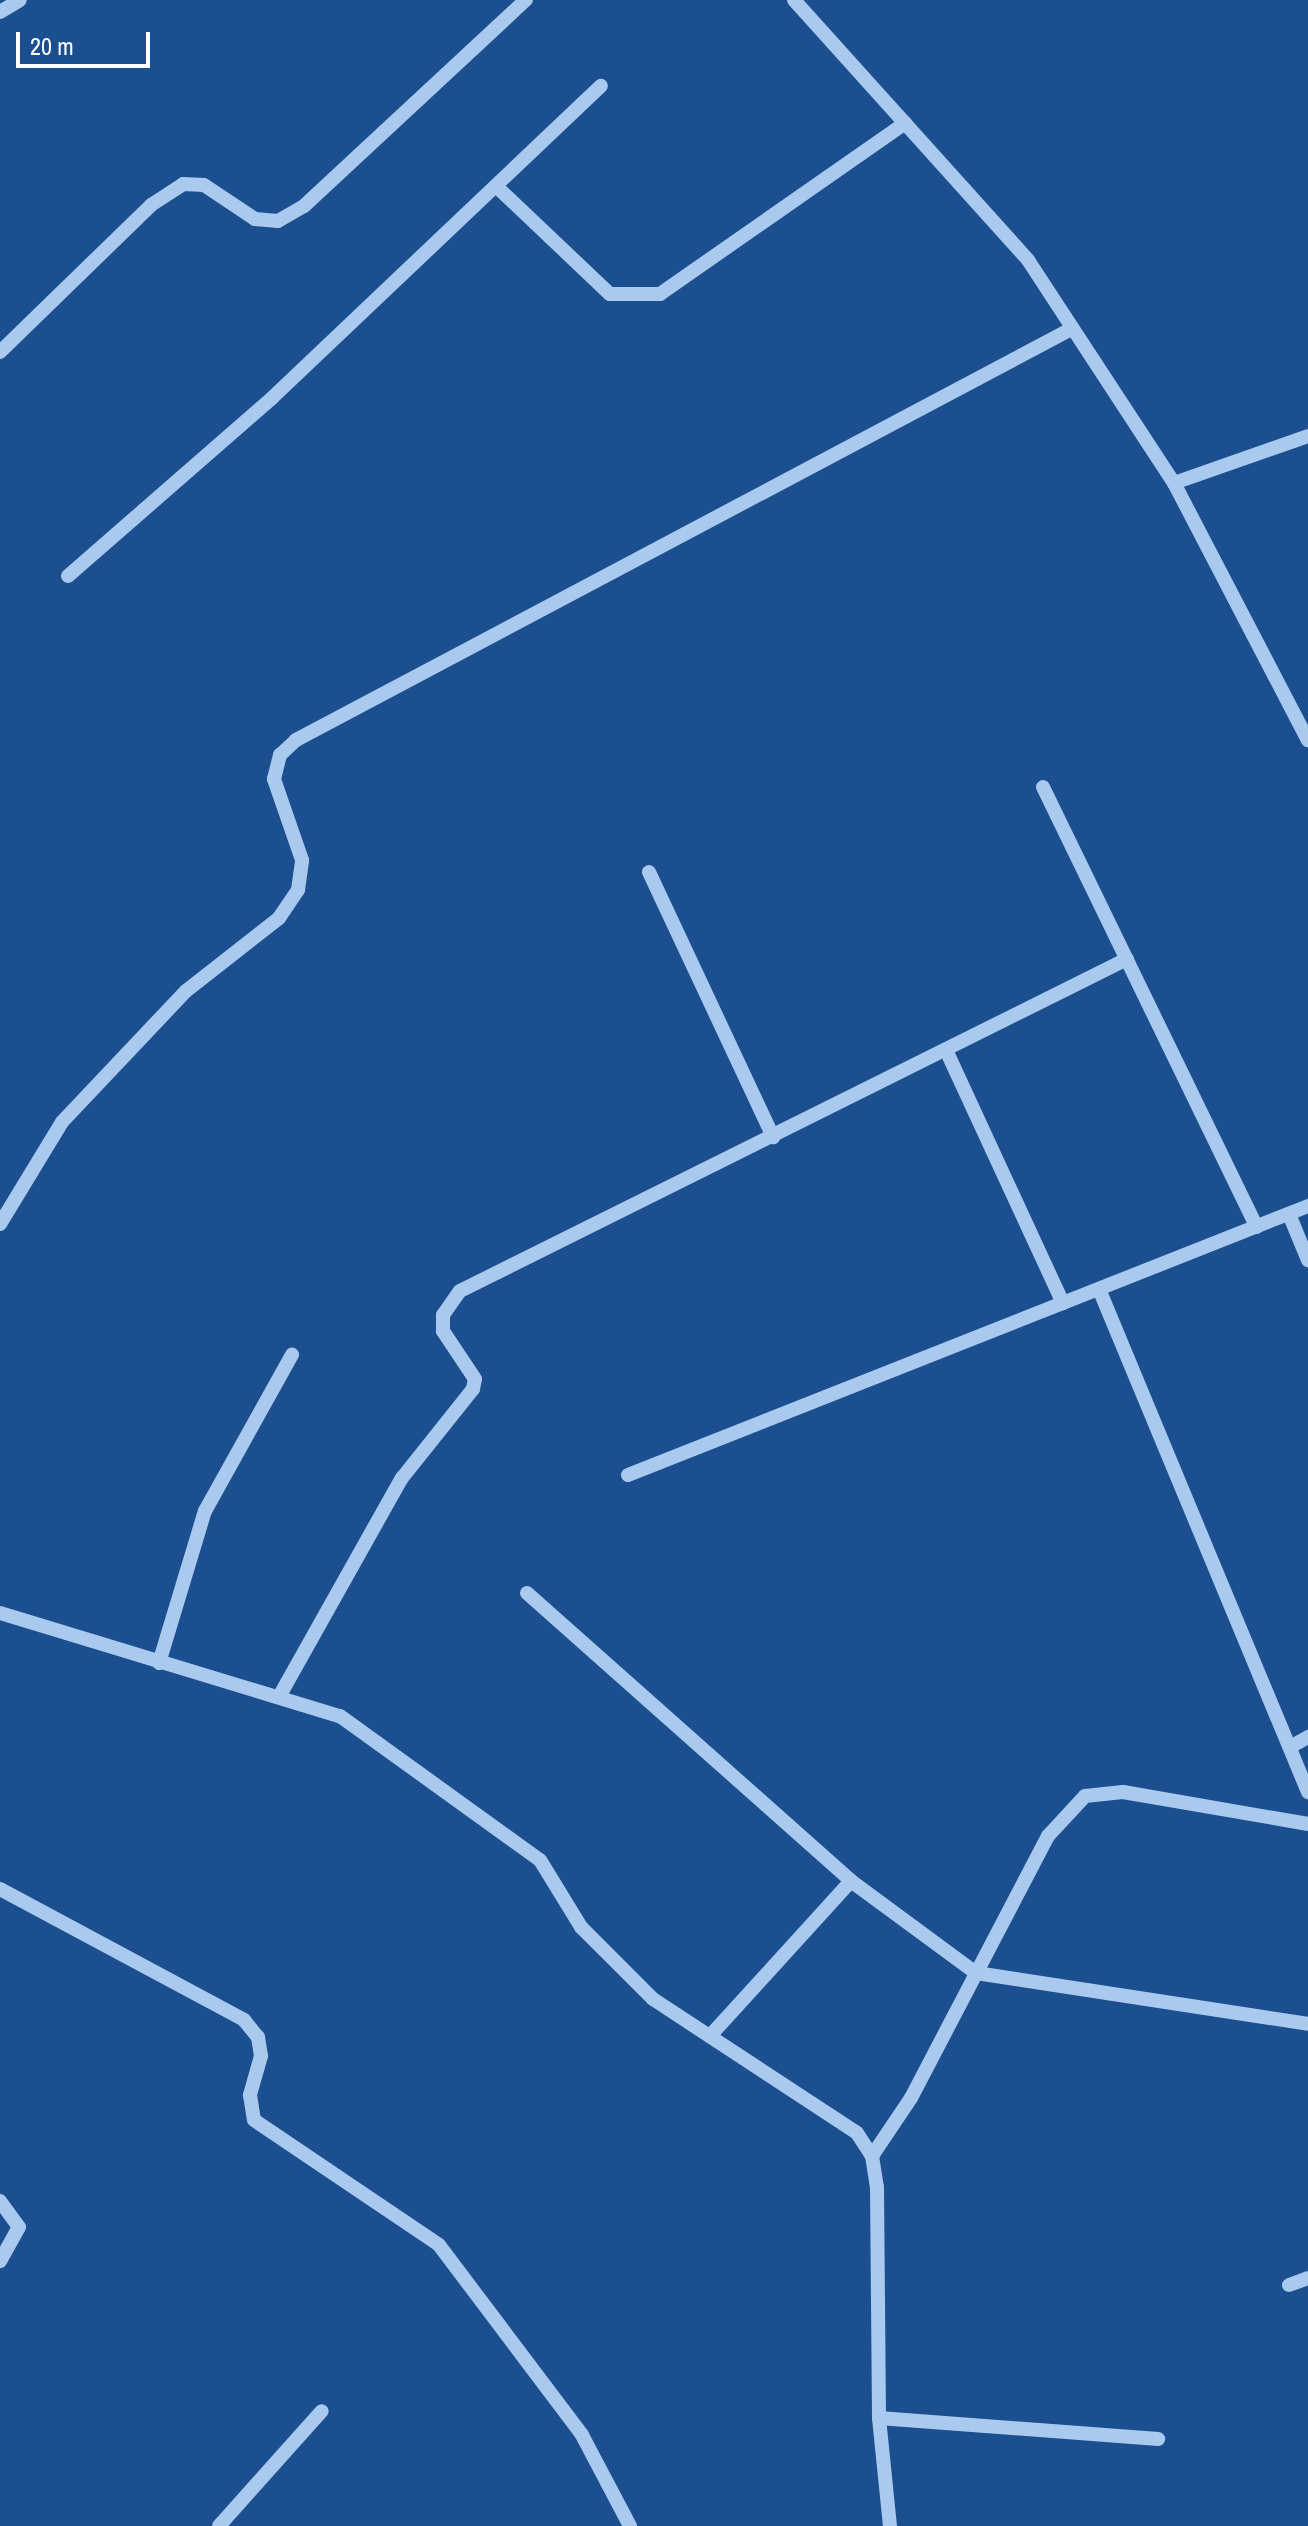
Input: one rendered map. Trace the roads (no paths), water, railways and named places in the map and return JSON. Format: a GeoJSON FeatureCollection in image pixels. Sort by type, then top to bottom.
{"type":"FeatureCollection","features":[{"type":"Feature","properties":{"kind":"street"},"geometry":{"type":"LineString","coordinates":[[0,12],[20,0]]}},
{"type":"Feature","properties":{"kind":"street"},"geometry":{"type":"LineString","coordinates":[[0,352],[151,205],[183,184],[204,185],[255,219],[278,221],[304,206],[526,0]]}},
{"type":"Feature","properties":{"kind":"street"},"geometry":{"type":"LineString","coordinates":[[794,0],[1028,260],[1174,483],[1308,740]]}},
{"type":"Feature","properties":{"kind":"street"},"geometry":{"type":"LineString","coordinates":[[68,576],[273,397],[601,86]]}},
{"type":"Feature","properties":{"kind":"street"},"geometry":{"type":"LineString","coordinates":[[496,186],[610,294],[660,294],[905,123]]}},
{"type":"Feature","properties":{"kind":"street"},"geometry":{"type":"LineString","coordinates":[[0,1224],[62,1122],[186,991],[279,918],[298,890],[302,860],[274,779],[280,755],[296,740],[1073,328]]}},
{"type":"Feature","properties":{"kind":"street"},"geometry":{"type":"LineString","coordinates":[[1174,483],[1308,436]]}},
{"type":"Feature","properties":{"kind":"street"},"geometry":{"type":"LineString","coordinates":[[1043,787],[1257,1227]]}},
{"type":"Feature","properties":{"kind":"street"},"geometry":{"type":"LineString","coordinates":[[649,872],[773,1137]]}},
{"type":"Feature","properties":{"kind":"street"},"geometry":{"type":"LineString","coordinates":[[280,1695],[387,1501],[473,1389],[475,1379],[443,1331],[448,1303],[475,1283],[1127,959]]}},
{"type":"Feature","properties":{"kind":"street"},"geometry":{"type":"LineString","coordinates":[[946,1050],[1063,1303]]}},
{"type":"Feature","properties":{"kind":"street"},"geometry":{"type":"LineString","coordinates":[[628,1475],[1308,1206]]}},
{"type":"Feature","properties":{"kind":"street"},"geometry":{"type":"LineString","coordinates":[[1289,1214],[1308,1260]]}},
{"type":"Feature","properties":{"kind":"street"},"geometry":{"type":"LineString","coordinates":[[1099,1289],[1308,1792]]}},
{"type":"Feature","properties":{"kind":"street"},"geometry":{"type":"LineString","coordinates":[[159,1663],[205,1511],[292,1355]]}},
{"type":"Feature","properties":{"kind":"street"},"geometry":{"type":"LineString","coordinates":[[527,1593],[851,1881],[976,1973],[1308,2024]]}},
{"type":"Feature","properties":{"kind":"street"},"geometry":{"type":"LineString","coordinates":[[0,1613],[159,1663],[280,1695],[340,1716],[495,1822],[540,1860],[591,1938],[653,1999],[857,2133],[872,2156],[879,2418],[890,2526]]}},
{"type":"Feature","properties":{"kind":"street"},"geometry":{"type":"LineString","coordinates":[[1290,1747],[1308,1737]]}},
{"type":"Feature","properties":{"kind":"street"},"geometry":{"type":"LineString","coordinates":[[872,2156],[911,2098],[1048,1836],[1085,1796],[1123,1792],[1308,1824]]}},
{"type":"Feature","properties":{"kind":"street"},"geometry":{"type":"LineString","coordinates":[[710,2036],[851,1881]]}},
{"type":"Feature","properties":{"kind":"street"},"geometry":{"type":"LineString","coordinates":[[0,1889],[244,2020],[258,2037],[261,2056],[250,2095],[254,2120],[439,2245],[582,2435],[625,2524]]}},
{"type":"Feature","properties":{"kind":"street"},"geometry":{"type":"LineString","coordinates":[[0,2201],[19,2227],[0,2261]]}},
{"type":"Feature","properties":{"kind":"street"},"geometry":{"type":"LineString","coordinates":[[1289,2285],[1308,2278]]}},
{"type":"Feature","properties":{"kind":"street"},"geometry":{"type":"LineString","coordinates":[[219,2526],[322,2411]]}},
{"type":"Feature","properties":{"kind":"street"},"geometry":{"type":"LineString","coordinates":[[879,2418],[1158,2439]]}}]}
